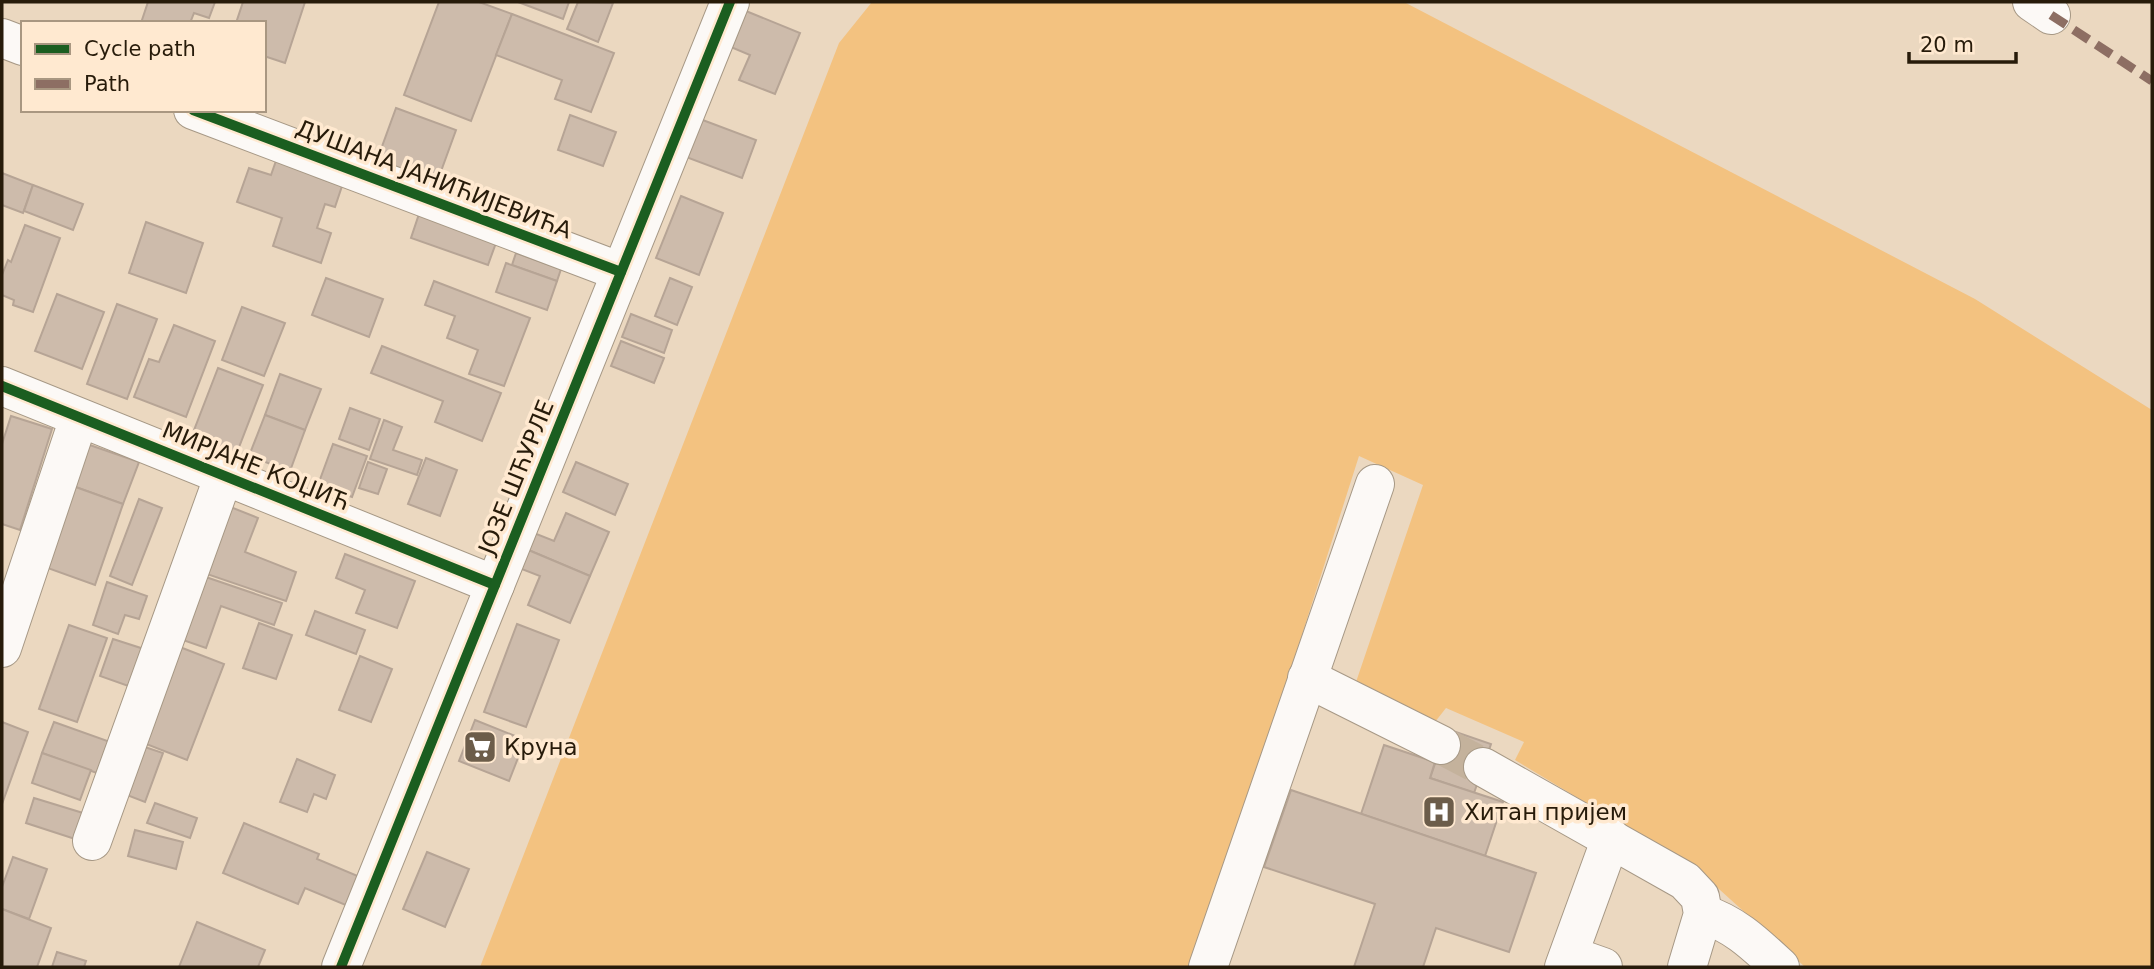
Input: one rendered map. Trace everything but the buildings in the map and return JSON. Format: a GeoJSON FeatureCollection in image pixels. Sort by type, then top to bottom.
{"type":"FeatureCollection","features":[{"type":"Feature","properties":{"kind":"street","name":"ЈОЗЕ ШЋУРЛЕ"},"geometry":{"type":"LineString","coordinates":[[353,963],[495,585],[730,2]]}},
{"type":"Feature","properties":{"kind":"street"},"geometry":{"type":"LineString","coordinates":[[2,38],[21,45]]}},
{"type":"Feature","properties":{"kind":"street","name":"ДУШАНА ЈАНИЋИЈЕВИЋА"},"geometry":{"type":"LineString","coordinates":[[197,112],[621,272]]}},
{"type":"Feature","properties":{"kind":"street","name":"МИРЈАНЕ КОЏИЋ"},"geometry":{"type":"LineString","coordinates":[[2,386],[495,585]]}},
{"type":"Feature","properties":{"kind":"street"},"geometry":{"type":"LineString","coordinates":[[2,648],[79,418]]}},
{"type":"Feature","properties":{"kind":"street","name":"МИРЈАНЕ КОЏИЋ"},"geometry":{"type":"LineString","coordinates":[[92,841],[224,475]]}},
{"type":"Feature","properties":{"kind":"street"},"geometry":{"type":"LineString","coordinates":[[1208,967],[1375,484]]}},
{"type":"Feature","properties":{"kind":"street"},"geometry":{"type":"LineString","coordinates":[[1307,678],[1441,745]]}},
{"type":"Feature","properties":{"kind":"street"},"geometry":{"type":"LineString","coordinates":[[1483,767],[1685,881],[1700,897],[1703,914],[1687,967]]}},
{"type":"Feature","properties":{"kind":"street"},"geometry":{"type":"LineString","coordinates":[[1579,963],[1611,838]]}},
{"type":"Feature","properties":{"kind":"street"},"geometry":{"type":"LineString","coordinates":[[1703,914],[1744,934],[1780,967]]}},
{"type":"Feature","properties":{"kind":"shaded area"},"geometry":{"type":"Polygon","coordinates":[[[872,2],[1404,2],[1975,299],[2152,410],[2152,967],[1805,967],[1699,871],[1515,760],[1524,742],[1446,708],[1435,722],[1356,682],[1423,485],[1359,456],[1191,967],[480,967],[839,43],[872,2]]]}},
{"type":"Feature","properties":{"kind":"tunnel"},"geometry":{"type":"LineString","coordinates":[[1441,745],[1483,767]]}},
{"type":"Feature","properties":{"kind":"marked path"},"geometry":{"type":"LineString","coordinates":[[2051,15],[2152,81]]}},
{"type":"Feature","properties":{"kind":"cycle path"},"geometry":{"type":"LineString","coordinates":[[341,967],[730,2]]}},
{"type":"Feature","properties":{"kind":"cycle path"},"geometry":{"type":"LineString","coordinates":[[198,112],[621,272]]}},
{"type":"Feature","properties":{"kind":"cycle path"},"geometry":{"type":"LineString","coordinates":[[2,386],[495,585]]}},
{"type":"Feature","properties":{"kind":"place","name":"Круна"},"geometry":{"type":"Point","coordinates":[480,747]}},
{"type":"Feature","properties":{"kind":"place","name":"Хитан пријем"},"geometry":{"type":"Point","coordinates":[1439,812]}}]}
